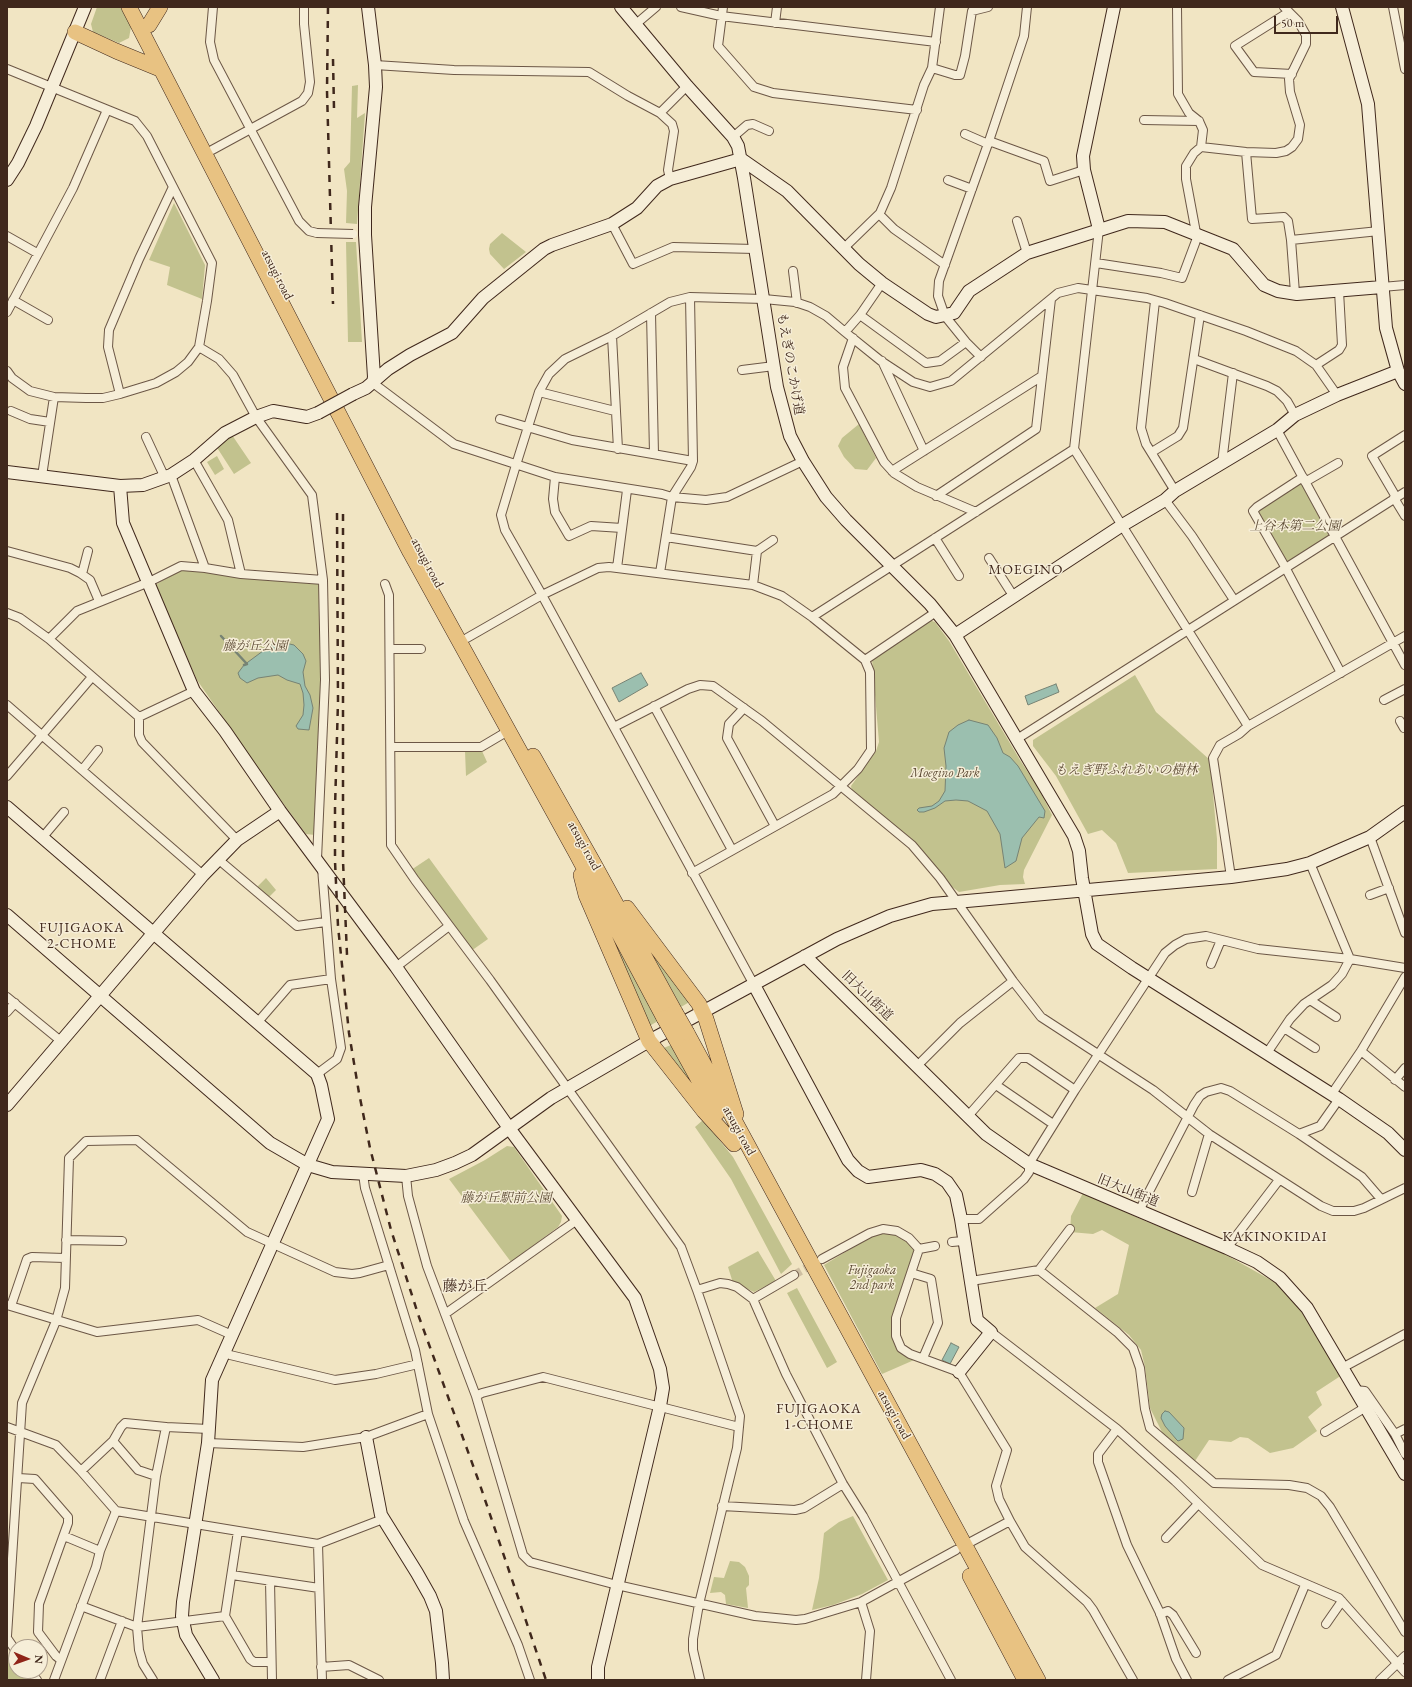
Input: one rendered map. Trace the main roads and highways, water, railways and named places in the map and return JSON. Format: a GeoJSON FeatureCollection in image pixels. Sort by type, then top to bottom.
{"type":"FeatureCollection","features":[{"type":"Feature","properties":{"kind":"highway","name":"atsugi road"},"geometry":{"type":"LineString","coordinates":[[129,7],[143,25],[212,150],[467,638],[594,864],[670,1015]]}},
{"type":"Feature","properties":{"kind":"highway","name":"atsugi road"},"geometry":{"type":"LineString","coordinates":[[140,7],[143,25],[160,68],[410,552],[576,853],[682,1036],[961,1547],[1038,1680]]}},
{"type":"Feature","properties":{"kind":"highway"},"geometry":{"type":"LineString","coordinates":[[116,51],[123,51],[135,45],[143,25],[160,7]]}},
{"type":"Feature","properties":{"kind":"highway"},"geometry":{"type":"LineString","coordinates":[[75,32],[116,51],[160,68]]}},
{"type":"Feature","properties":{"kind":"highway"},"geometry":{"type":"LineString","coordinates":[[576,853],[586,895],[649,1041],[704,1111],[738,1139]]}},
{"type":"Feature","properties":{"kind":"highway"},"geometry":{"type":"LineString","coordinates":[[594,864],[699,1004],[733,1102],[738,1139]]}},
{"type":"Feature","properties":{"kind":"highway","name":"atsugi road"},"geometry":{"type":"LineString","coordinates":[[961,1547],[982,1599],[1024,1680]]}},
{"type":"Feature","properties":{"kind":"highway"},"geometry":{"type":"LineString","coordinates":[[982,1599],[1018,1680]]}},
{"type":"Feature","properties":{"kind":"waterway"},"geometry":{"type":"LineString","coordinates":[[221,636],[247,664],[244,665]]}},
{"type":"Feature","properties":{"kind":"tunnel"},"geometry":{"type":"LineString","coordinates":[[794,1275],[815,1263]]}},
{"type":"Feature","properties":{"kind":"railway"},"geometry":{"type":"LineString","coordinates":[[328,7],[327,91],[333,304]]}},
{"type":"Feature","properties":{"kind":"railway"},"geometry":{"type":"LineString","coordinates":[[333,59],[334,109]]}},
{"type":"Feature","properties":{"kind":"railway"},"geometry":{"type":"LineString","coordinates":[[337,513],[338,701],[335,861],[338,926],[349,1033],[359,1093],[370,1148],[391,1230],[419,1317],[479,1482],[546,1680]]}},
{"type":"Feature","properties":{"kind":"railway"},"geometry":{"type":"LineString","coordinates":[[343,514],[343,861],[347,955]]}},
{"type":"Feature","properties":{"kind":"district","name":"MOEGINO"},"geometry":{"type":"Point","coordinates":[1026,570]}},
{"type":"Feature","properties":{"kind":"district","name":"FUJIGAOKA 2-CHOME"},"geometry":{"type":"Point","coordinates":[82,936]}},
{"type":"Feature","properties":{"kind":"district","name":"KAKINOKIDAI"},"geometry":{"type":"Point","coordinates":[1275,1237]}},
{"type":"Feature","properties":{"kind":"district","name":"藤が丘"},"geometry":{"type":"Point","coordinates":[465,1287]}},
{"type":"Feature","properties":{"kind":"district","name":"FUJIGAOKA 1-CHOME"},"geometry":{"type":"Point","coordinates":[819,1418]}},
{"type":"Feature","properties":{"kind":"park label","name":"上谷本第二公園"},"geometry":{"type":"Point","coordinates":[1295,526]}},
{"type":"Feature","properties":{"kind":"park label","name":"藤が丘公園"},"geometry":{"type":"Point","coordinates":[255,646]}},
{"type":"Feature","properties":{"kind":"park label","name":"もえぎ野ふれあいの樹林"},"geometry":{"type":"Point","coordinates":[1126,770]}},
{"type":"Feature","properties":{"kind":"park label","name":"Moegino Park"},"geometry":{"type":"Point","coordinates":[945,773]}},
{"type":"Feature","properties":{"kind":"park label","name":"藤が丘駅前公園"},"geometry":{"type":"Point","coordinates":[506,1198]}},
{"type":"Feature","properties":{"kind":"park label","name":"Fujigaoka 2nd park"},"geometry":{"type":"Point","coordinates":[872,1278]}}]}
